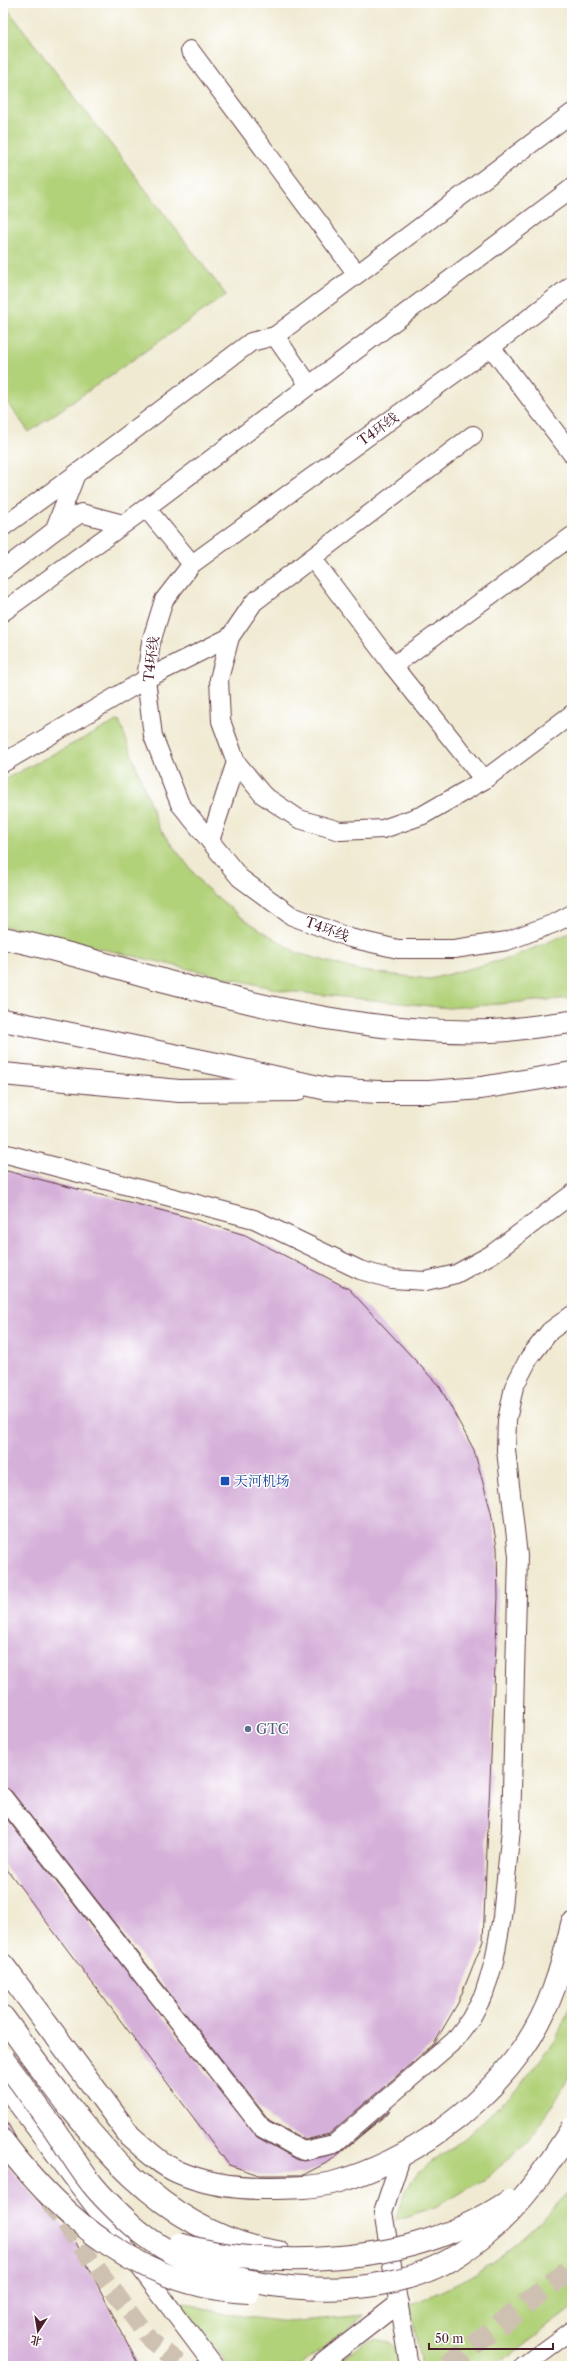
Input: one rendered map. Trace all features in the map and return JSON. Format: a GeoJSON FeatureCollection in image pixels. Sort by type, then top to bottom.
{"type":"FeatureCollection","features":[{"type":"Feature","properties":{"kind":"main road"},"geometry":{"type":"LineString","coordinates":[[3,938],[33,944],[171,983],[302,1014],[418,1030],[492,1031],[572,1022]]}},
{"type":"Feature","properties":{"kind":"main road"},"geometry":{"type":"LineString","coordinates":[[3,1020],[327,1089]]}},
{"type":"Feature","properties":{"kind":"main road"},"geometry":{"type":"LineString","coordinates":[[3,1074],[179,1091],[327,1089],[378,1092],[429,1092],[481,1088],[572,1073]]}},
{"type":"Feature","properties":{"kind":"main road"},"geometry":{"type":"LineString","coordinates":[[3,1965],[130,2136],[151,2154],[177,2171],[206,2182],[243,2188],[288,2188],[335,2182],[402,2155],[452,2123],[498,2079],[523,2049],[543,2015],[558,1977],[572,1924]]}},
{"type":"Feature","properties":{"kind":"main road"},"geometry":{"type":"LineString","coordinates":[[3,2017],[73,2110],[106,2149],[147,2191],[167,2207],[189,2222],[236,2242],[264,2250],[321,2258]]}},
{"type":"Feature","properties":{"kind":"main road"},"geometry":{"type":"LineString","coordinates":[[3,2059],[92,2185],[132,2225],[156,2243],[181,2257],[230,2276],[277,2286],[333,2290]]}},
{"type":"Feature","properties":{"kind":"main road"},"geometry":{"type":"LineString","coordinates":[[3,2141],[61,2207],[81,2226],[125,2256],[154,2270],[184,2281],[241,2292],[270,2293],[333,2290],[403,2278],[433,2268],[460,2254],[485,2236],[504,2218],[533,2184],[572,2128]]}},
{"type":"Feature","properties":{"kind":"main road"},"geometry":{"type":"LineString","coordinates":[[132,2225],[180,2245],[226,2255],[258,2259],[364,2256],[422,2243],[474,2222],[533,2184]]}},
{"type":"Feature","properties":{"kind":"street"},"geometry":{"type":"LineString","coordinates":[[190,50],[357,274]]}},
{"type":"Feature","properties":{"kind":"street"},"geometry":{"type":"LineString","coordinates":[[3,527],[251,342],[275,336],[572,113]]}},
{"type":"Feature","properties":{"kind":"street"},"geometry":{"type":"LineString","coordinates":[[3,612],[146,508],[572,188]]}},
{"type":"Feature","properties":{"kind":"street","name":"T4环线"},"geometry":{"type":"LineString","coordinates":[[572,285],[491,347],[192,564],[164,600],[151,642],[146,679],[153,736],[180,804],[240,878],[292,916],[350,938],[398,949],[454,949],[507,941],[555,923],[572,914]]}},
{"type":"Feature","properties":{"kind":"street"},"geometry":{"type":"LineString","coordinates":[[275,336],[309,386]]}},
{"type":"Feature","properties":{"kind":"street"},"geometry":{"type":"LineString","coordinates":[[491,347],[572,454]]}},
{"type":"Feature","properties":{"kind":"street"},"geometry":{"type":"LineString","coordinates":[[473,435],[254,602],[230,637],[219,679],[221,721],[236,762],[263,795],[299,819],[340,831],[383,829],[423,815],[484,780],[572,714]]}},
{"type":"Feature","properties":{"kind":"street"},"geometry":{"type":"LineString","coordinates":[[54,532],[76,474]]}},
{"type":"Feature","properties":{"kind":"street"},"geometry":{"type":"LineString","coordinates":[[146,508],[192,564]]}},
{"type":"Feature","properties":{"kind":"street"},"geometry":{"type":"LineString","coordinates":[[3,570],[81,513],[123,524]]}},
{"type":"Feature","properties":{"kind":"street"},"geometry":{"type":"LineString","coordinates":[[393,666],[572,536]]}},
{"type":"Feature","properties":{"kind":"street"},"geometry":{"type":"LineString","coordinates":[[312,558],[393,666],[484,780]]}},
{"type":"Feature","properties":{"kind":"street"},"geometry":{"type":"LineString","coordinates":[[3,763],[146,679],[230,637]]}},
{"type":"Feature","properties":{"kind":"street"},"geometry":{"type":"LineString","coordinates":[[210,841],[236,762]]}},
{"type":"Feature","properties":{"kind":"street"},"geometry":{"type":"LineString","coordinates":[[3,1153],[254,1219],[360,1270],[391,1279],[426,1281],[456,1274],[492,1254],[572,1194]]}},
{"type":"Feature","properties":{"kind":"street"},"geometry":{"type":"LineString","coordinates":[[3,1797],[262,2128],[303,2151],[334,2144],[455,2040],[470,2020],[484,1994],[494,1962],[502,1917],[510,1829],[517,1656],[518,1556],[506,1450],[507,1420],[514,1387],[529,1358],[550,1331],[572,1315]]}},
{"type":"Feature","properties":{"kind":"street"},"geometry":{"type":"LineString","coordinates":[[3,2085],[214,2366]]}},
{"type":"Feature","properties":{"kind":"street"},"geometry":{"type":"LineString","coordinates":[[402,2155],[383,2212],[410,2366]]}},
{"type":"Feature","properties":{"kind":"street"},"geometry":{"type":"LineString","coordinates":[[318,2366],[399,2303]]}},
{"type":"Feature","properties":{"kind":"street"},"geometry":{"type":"LineString","coordinates":[[523,2366],[572,2330]]}},
{"type":"Feature","properties":{"kind":"green space"},"geometry":{"type":"Polygon","coordinates":[[[3,3],[226,295],[29,432],[3,396],[3,3]]]}},
{"type":"Feature","properties":{"kind":"green space"},"geometry":{"type":"Polygon","coordinates":[[[119,720],[159,828],[203,885],[241,917],[297,953],[361,971],[430,979],[510,958],[572,932],[572,998],[449,1008],[285,991],[3,926],[3,780],[119,720]]]}},
{"type":"Feature","properties":{"kind":"green space"},"geometry":{"type":"Polygon","coordinates":[[[572,2001],[572,2070],[559,2096],[527,2142],[487,2178],[438,2206],[395,2220],[404,2192],[418,2173],[465,2138],[517,2089],[556,2040],[572,2001]]]}},
{"type":"Feature","properties":{"kind":"green space"},"geometry":{"type":"Polygon","coordinates":[[[572,2187],[572,2308],[495,2366],[421,2366],[410,2304],[437,2293],[469,2277],[502,2255],[532,2229],[572,2187]]]}},
{"type":"Feature","properties":{"kind":"green space"},"geometry":{"type":"Polygon","coordinates":[[[180,2302],[225,2314],[288,2322],[365,2315],[299,2366],[228,2366],[180,2302]]]}},
{"type":"Feature","properties":{"kind":"green space"},"geometry":{"type":"Polygon","coordinates":[[[375,2339],[390,2344],[393,2347],[397,2354],[400,2366],[333,2366],[363,2343],[375,2339]]]}},
{"type":"Feature","properties":{"kind":"building","name":"GTC"},"geometry":{"type":"Polygon","coordinates":[[[3,1170],[187,1217],[245,1235],[349,1289],[440,1387],[474,1450],[491,1512],[497,1547],[498,1597],[483,1941],[458,2003],[434,2044],[329,2134],[305,2140],[269,2120],[11,1791],[3,1787],[3,1170]]]}},
{"type":"Feature","properties":{"kind":"building"},"geometry":{"type":"Polygon","coordinates":[[[3,1814],[257,2137],[298,2160],[305,2161],[341,2152],[330,2161],[303,2175],[259,2175],[229,2165],[3,1864],[3,1814]]]}},
{"type":"Feature","properties":{"kind":"building"},"geometry":{"type":"Polygon","coordinates":[[[390,2110],[387,2114],[343,2150],[390,2110]]]}},
{"type":"Feature","properties":{"kind":"building"},"geometry":{"type":"Polygon","coordinates":[[[3,2115],[16,2138],[8,2130],[3,2129],[3,2115]]]}},
{"type":"Feature","properties":{"kind":"building"},"geometry":{"type":"Polygon","coordinates":[[[3,2161],[43,2206],[70,2231],[139,2366],[3,2366],[3,2161]]]}},
{"type":"Feature","properties":{"kind":"tunnel"},"geometry":{"type":"LineString","coordinates":[[49,2203],[150,2340],[183,2366]]}},
{"type":"Feature","properties":{"kind":"tunnel"},"geometry":{"type":"LineString","coordinates":[[447,2366],[563,2275],[572,2265]]}},
{"type":"Feature","properties":{"kind":"place","name":"天河机场"},"geometry":{"type":"Point","coordinates":[225,1481]}},
{"type":"Feature","properties":{"kind":"place","name":"GTC"},"geometry":{"type":"Point","coordinates":[248,1729]}}]}
